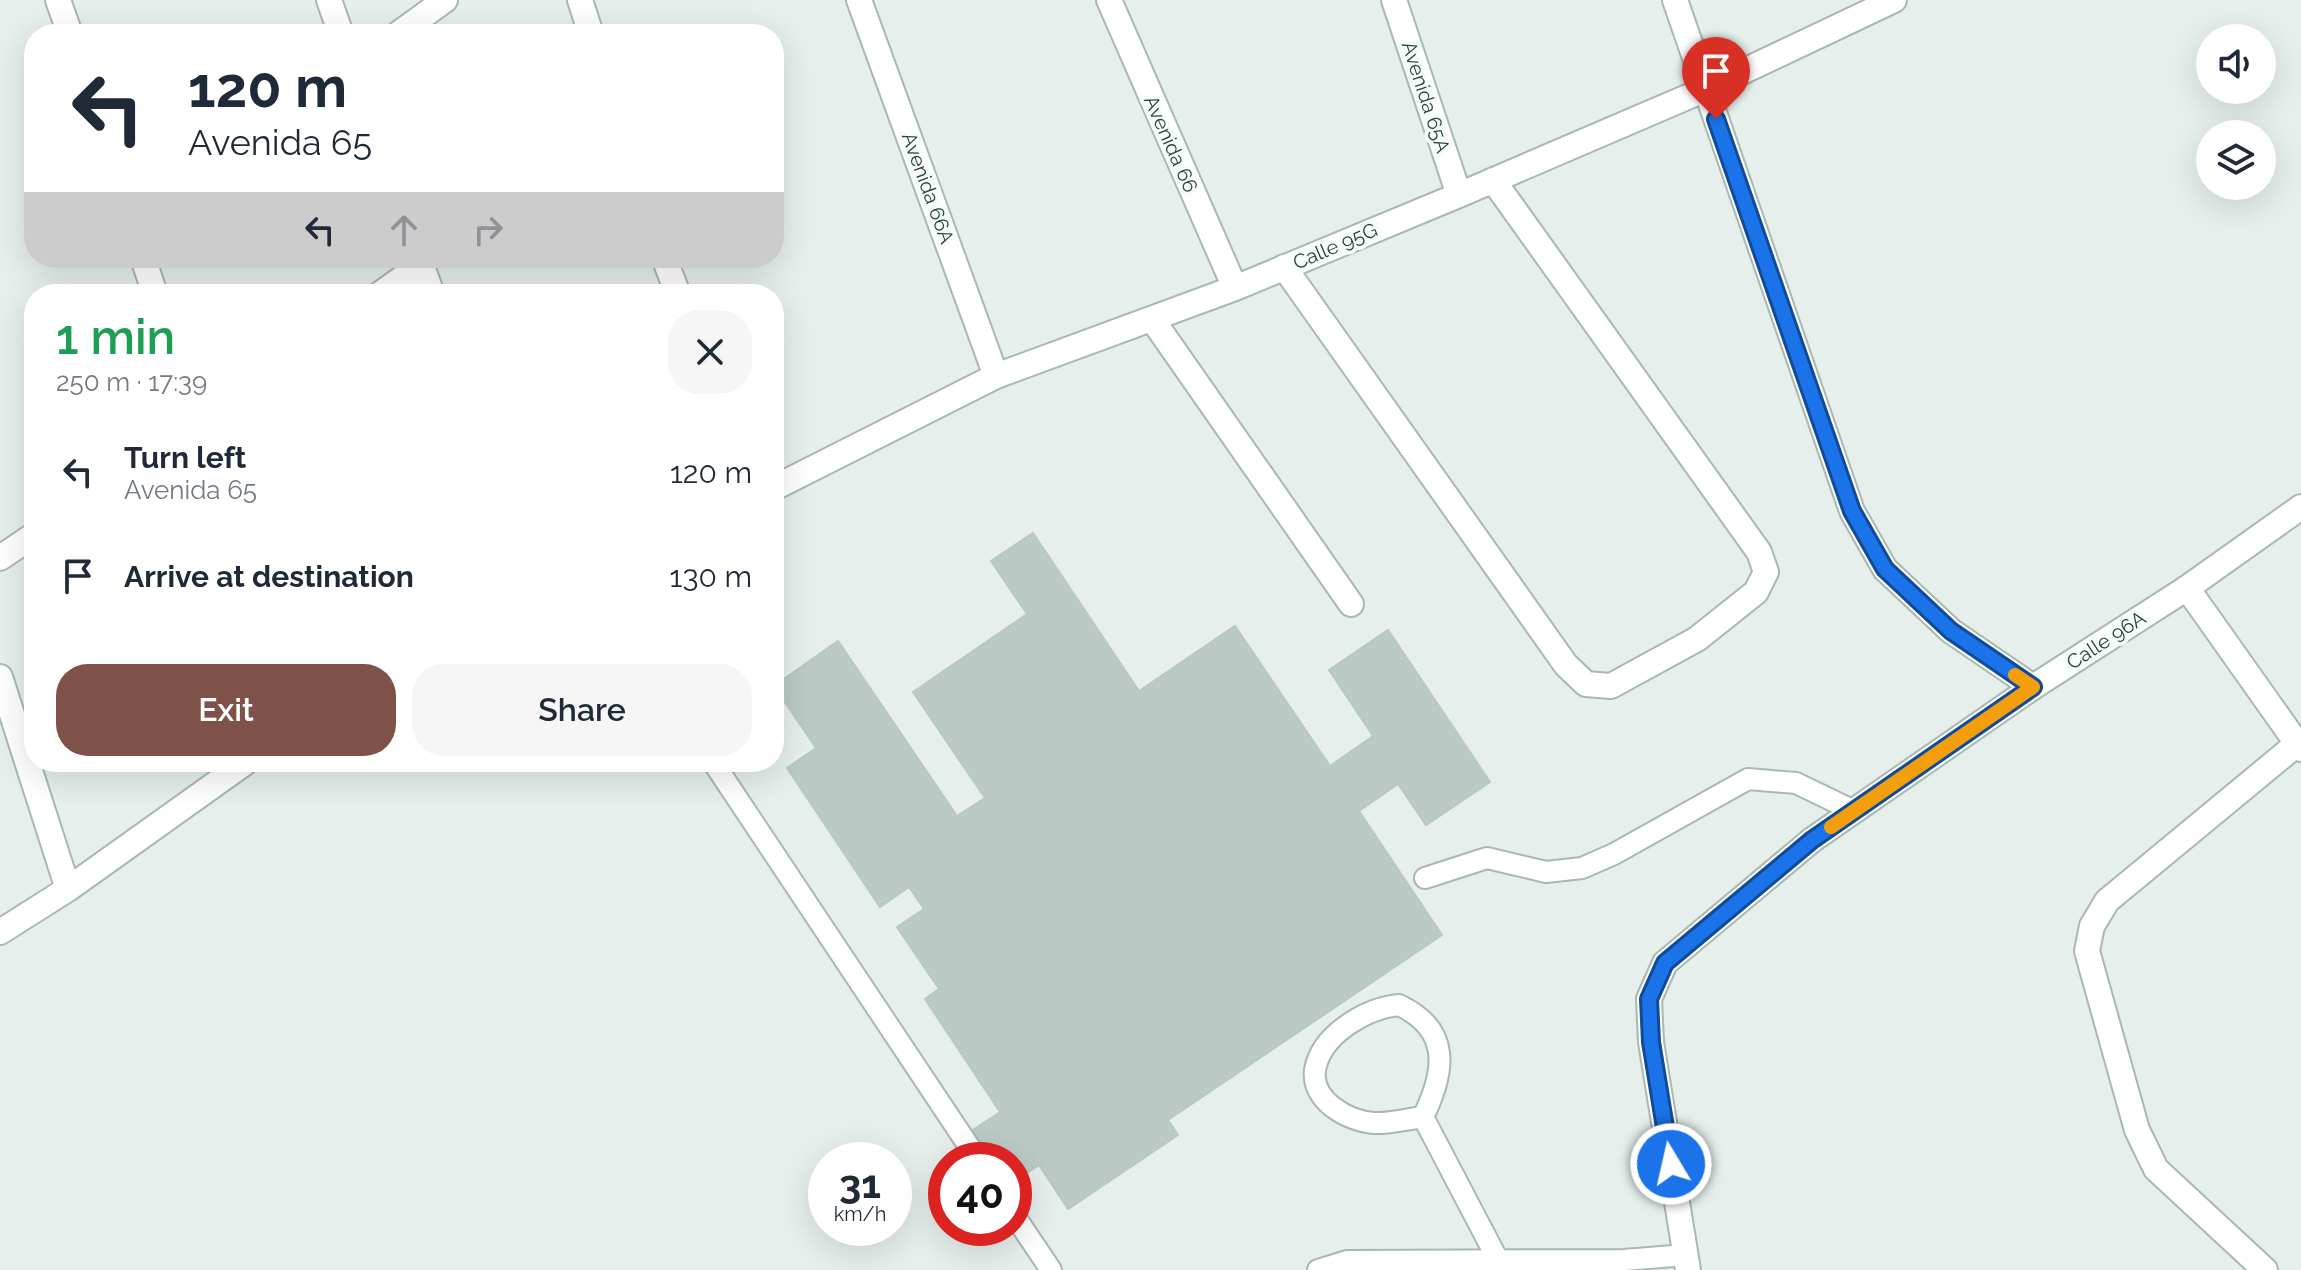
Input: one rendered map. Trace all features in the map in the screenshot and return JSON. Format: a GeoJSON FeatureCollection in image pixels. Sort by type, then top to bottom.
{"type":"FeatureCollection","features":[{"type":"Feature","properties":{"kind":"street"},"geometry":{"type":"LineString","coordinates":[[58,0],[66,24]]}},
{"type":"Feature","properties":{"kind":"street"},"geometry":{"type":"LineString","coordinates":[[329,0],[337,24]]}},
{"type":"Feature","properties":{"kind":"street"},"geometry":{"type":"LineString","coordinates":[[412,24],[445,0]]}},
{"type":"Feature","properties":{"kind":"street"},"geometry":{"type":"LineString","coordinates":[[580,0],[588,24]]}},
{"type":"Feature","properties":{"kind":"street","name":"Avenida 66A"},"geometry":{"type":"LineString","coordinates":[[859,0],[996,376]]}},
{"type":"Feature","properties":{"kind":"street","name":"Avenida 66"},"geometry":{"type":"LineString","coordinates":[[1109,0],[1235,288]]}},
{"type":"Feature","properties":{"kind":"street","name":"Avenida 65A"},"geometry":{"type":"LineString","coordinates":[[1394,0],[1459,195]]}},
{"type":"Feature","properties":{"kind":"street"},"geometry":{"type":"LineString","coordinates":[[1675,0],[1852,511],[1885,569],[1951,631],[2033,687]]}},
{"type":"Feature","properties":{"kind":"street","name":"Calle 95G"},"geometry":{"type":"LineString","coordinates":[[784,483],[996,376],[1235,288],[1459,195],[1706,89],[1894,0]]}},
{"type":"Feature","properties":{"kind":"street"},"geometry":{"type":"LineString","coordinates":[[1284,267],[1566,665],[1586,684],[1611,686],[1697,639],[1756,592],[1766,572],[1759,552],[1493,180]]}},
{"type":"Feature","properties":{"kind":"street"},"geometry":{"type":"LineString","coordinates":[[392,284],[412,268]]}},
{"type":"Feature","properties":{"kind":"street"},"geometry":{"type":"LineString","coordinates":[[1152,319],[1351,604]]}},
{"type":"Feature","properties":{"kind":"street","name":"Calle 96A"},"geometry":{"type":"LineString","coordinates":[[1687,1263],[1651,1042],[1649,999],[1665,963],[1812,840],[2033,687],[2187,588],[2301,507]]}},
{"type":"Feature","properties":{"kind":"street"},"geometry":{"type":"LineString","coordinates":[[0,558],[24,542]]}},
{"type":"Feature","properties":{"kind":"street"},"geometry":{"type":"LineString","coordinates":[[2187,588],[2299,746],[2107,901],[2092,926],[2087,951],[2137,1130],[2156,1169],[2265,1270]]}},
{"type":"Feature","properties":{"kind":"street"},"geometry":{"type":"LineString","coordinates":[[0,677],[24,752]]}},
{"type":"Feature","properties":{"kind":"street"},"geometry":{"type":"LineString","coordinates":[[30,772],[68,889]]}},
{"type":"Feature","properties":{"kind":"street"},"geometry":{"type":"LineString","coordinates":[[0,932],[68,889],[232,772]]}},
{"type":"Feature","properties":{"kind":"lane"},"geometry":{"type":"LineString","coordinates":[[720,772],[966,1142]]}},
{"type":"Feature","properties":{"kind":"lane"},"geometry":{"type":"LineString","coordinates":[[1425,878],[1487,858],[1546,872],[1582,868],[1614,854],[1748,779],[1796,783],[1854,811]]}},
{"type":"Feature","properties":{"kind":"lane"},"geometry":{"type":"LineString","coordinates":[[1399,1005],[1415,1012],[1429,1025],[1439,1045],[1437,1090],[1423,1117],[1376,1124],[1353,1119],[1332,1108],[1315,1071],[1323,1051],[1340,1031],[1379,1007],[1399,1005]]}},
{"type":"Feature","properties":{"kind":"lane"},"geometry":{"type":"LineString","coordinates":[[1423,1117],[1499,1266]]}},
{"type":"Feature","properties":{"kind":"lane"},"geometry":{"type":"LineString","coordinates":[[1032,1242],[1051,1270]]}},
{"type":"Feature","properties":{"kind":"lane"},"geometry":{"type":"LineString","coordinates":[[1318,1270],[1347,1261],[1499,1266],[1687,1263]]}},
{"type":"Feature","properties":{"kind":"building"},"geometry":{"type":"Polygon","coordinates":[[[1033,533],[1139,691],[1235,626],[1330,766],[1373,736],[1329,670],[1388,630],[1490,782],[1426,825],[1398,784],[1359,811],[1442,935],[1168,1120],[1178,1135],[1068,1209],[1039,1165],[1032,1170],[1032,1142],[981,1142],[973,1130],[1000,1112],[925,999],[939,989],[897,927],[924,909],[909,887],[880,907],[787,768],[816,748],[784,701],[784,679],[838,641],[957,816],[985,798],[913,692],[1027,614],[991,561],[1033,533]]]}},
{"type":"Feature","properties":{"kind":"slow traffic"},"geometry":{"type":"LineString","coordinates":[[1831,827],[2033,687],[2015,675]]}},
{"type":"Feature","properties":{"kind":"route"},"geometry":{"type":"LineString","coordinates":[[1671,1164],[1651,1042],[1649,999],[1665,963],[1812,840],[2033,687],[1951,631],[1885,569],[1852,511],[1716,119]]}}]}
